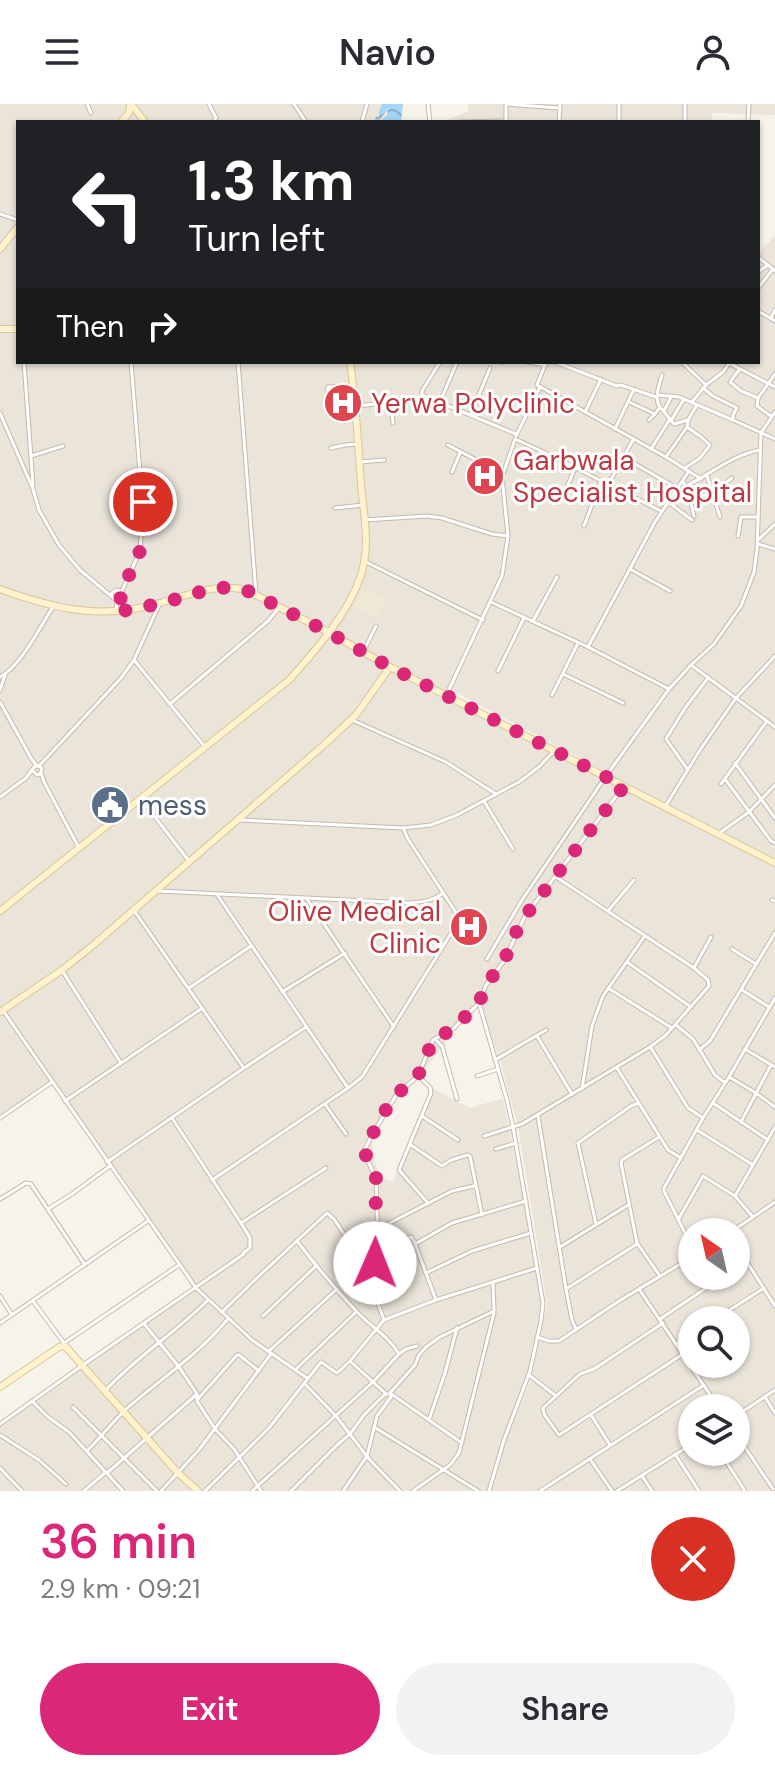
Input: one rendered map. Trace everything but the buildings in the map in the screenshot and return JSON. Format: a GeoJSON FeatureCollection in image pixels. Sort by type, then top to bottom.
{"type":"FeatureCollection","features":[{"type":"Feature","properties":{"kind":"street"},"geometry":{"type":"LineString","coordinates":[[87,104],[91,113]]}},
{"type":"Feature","properties":{"kind":"street"},"geometry":{"type":"LineString","coordinates":[[130,104],[143,120]]}},
{"type":"Feature","properties":{"kind":"street"},"geometry":{"type":"LineString","coordinates":[[506,104],[560,106]]}},
{"type":"Feature","properties":{"kind":"street"},"geometry":{"type":"LineString","coordinates":[[0,248],[16,229]]}},
{"type":"Feature","properties":{"kind":"street"},"geometry":{"type":"LineString","coordinates":[[760,259],[774,270],[760,286]]}},
{"type":"Feature","properties":{"kind":"street"},"geometry":{"type":"LineString","coordinates":[[760,271],[768,265]]}},
{"type":"Feature","properties":{"kind":"street"},"geometry":{"type":"LineString","coordinates":[[760,312],[773,320],[775,310]]}},
{"type":"Feature","properties":{"kind":"street"},"geometry":{"type":"LineString","coordinates":[[24,364],[33,489]]}},
{"type":"Feature","properties":{"kind":"street"},"geometry":{"type":"LineString","coordinates":[[111,596],[126,582],[140,551],[143,529],[131,364]]}},
{"type":"Feature","properties":{"kind":"street"},"geometry":{"type":"LineString","coordinates":[[238,364],[256,595]]}},
{"type":"Feature","properties":{"kind":"street"},"geometry":{"type":"LineString","coordinates":[[0,911],[280,687],[307,660],[353,593],[364,561],[364,520],[350,364]]}},
{"type":"Feature","properties":{"kind":"street"},"geometry":{"type":"LineString","coordinates":[[439,364],[421,393],[471,414],[661,511]]}},
{"type":"Feature","properties":{"kind":"street"},"geometry":{"type":"LineString","coordinates":[[440,402],[456,364]]}},
{"type":"Feature","properties":{"kind":"street"},"geometry":{"type":"LineString","coordinates":[[545,364],[537,385],[701,479]]}},
{"type":"Feature","properties":{"kind":"street"},"geometry":{"type":"LineString","coordinates":[[560,364],[656,397],[684,399],[775,439]]}},
{"type":"Feature","properties":{"kind":"street"},"geometry":{"type":"LineString","coordinates":[[684,364],[713,396],[737,408],[733,420]]}},
{"type":"Feature","properties":{"kind":"street"},"geometry":{"type":"LineString","coordinates":[[666,457],[687,427],[704,386],[723,372],[728,364]]}},
{"type":"Feature","properties":{"kind":"street"},"geometry":{"type":"LineString","coordinates":[[732,364],[775,387]]}},
{"type":"Feature","properties":{"kind":"street"},"geometry":{"type":"LineString","coordinates":[[471,414],[490,368]]}},
{"type":"Feature","properties":{"kind":"street"},"geometry":{"type":"LineString","coordinates":[[740,369],[730,382],[758,398]]}},
{"type":"Feature","properties":{"kind":"street"},"geometry":{"type":"LineString","coordinates":[[772,417],[757,406],[758,398],[775,374]]}},
{"type":"Feature","properties":{"kind":"street"},"geometry":{"type":"LineString","coordinates":[[662,375],[657,402],[674,424],[688,420]]}},
{"type":"Feature","properties":{"kind":"street"},"geometry":{"type":"LineString","coordinates":[[585,412],[601,379]]}},
{"type":"Feature","properties":{"kind":"street"},"geometry":{"type":"LineString","coordinates":[[328,401],[328,387],[354,386]]}},
{"type":"Feature","properties":{"kind":"street"},"geometry":{"type":"LineString","coordinates":[[446,696],[483,620],[506,563],[508,536],[503,474],[516,437],[540,387]]}},
{"type":"Feature","properties":{"kind":"street"},"geometry":{"type":"LineString","coordinates":[[615,429],[634,389]]}},
{"type":"Feature","properties":{"kind":"street"},"geometry":{"type":"LineString","coordinates":[[649,420],[672,396]]}},
{"type":"Feature","properties":{"kind":"street"},"geometry":{"type":"LineString","coordinates":[[651,449],[684,399]]}},
{"type":"Feature","properties":{"kind":"street"},"geometry":{"type":"LineString","coordinates":[[356,406],[404,401]]}},
{"type":"Feature","properties":{"kind":"street"},"geometry":{"type":"LineString","coordinates":[[391,402],[393,423]]}},
{"type":"Feature","properties":{"kind":"street"},"geometry":{"type":"LineString","coordinates":[[629,402],[655,414]]}},
{"type":"Feature","properties":{"kind":"street"},"geometry":{"type":"LineString","coordinates":[[487,959],[522,900],[606,776],[669,689],[714,644],[741,606],[754,572],[758,542],[761,433],[775,412]]}},
{"type":"Feature","properties":{"kind":"street"},"geometry":{"type":"LineString","coordinates":[[0,413],[39,510],[59,545],[80,570],[117,601]]}},
{"type":"Feature","properties":{"kind":"street"},"geometry":{"type":"LineString","coordinates":[[588,647],[661,511],[683,481],[687,470],[710,445],[687,427]]}},
{"type":"Feature","properties":{"kind":"street"},"geometry":{"type":"LineString","coordinates":[[608,485],[633,440]]}},
{"type":"Feature","properties":{"kind":"street"},"geometry":{"type":"LineString","coordinates":[[331,448],[359,444]]}},
{"type":"Feature","properties":{"kind":"street"},"geometry":{"type":"LineString","coordinates":[[448,445],[503,474]]}},
{"type":"Feature","properties":{"kind":"street"},"geometry":{"type":"LineString","coordinates":[[31,456],[63,446]]}},
{"type":"Feature","properties":{"kind":"street"},"geometry":{"type":"LineString","coordinates":[[686,486],[731,459],[760,450]]}},
{"type":"Feature","properties":{"kind":"street"},"geometry":{"type":"LineString","coordinates":[[452,472],[461,452]]}},
{"type":"Feature","properties":{"kind":"street"},"geometry":{"type":"LineString","coordinates":[[623,457],[677,488]]}},
{"type":"Feature","properties":{"kind":"street"},"geometry":{"type":"LineString","coordinates":[[360,462],[384,460]]}},
{"type":"Feature","properties":{"kind":"street"},"geometry":{"type":"LineString","coordinates":[[567,487],[576,468]]}},
{"type":"Feature","properties":{"kind":"street"},"geometry":{"type":"LineString","coordinates":[[707,476],[720,517]]}},
{"type":"Feature","properties":{"kind":"street"},"geometry":{"type":"LineString","coordinates":[[691,501],[713,492],[732,478]]}},
{"type":"Feature","properties":{"kind":"street"},"geometry":{"type":"LineString","coordinates":[[584,526],[601,481]]}},
{"type":"Feature","properties":{"kind":"street"},"geometry":{"type":"LineString","coordinates":[[668,502],[693,518],[691,501],[683,481]]}},
{"type":"Feature","properties":{"kind":"street"},"geometry":{"type":"LineString","coordinates":[[335,508],[363,505]]}},
{"type":"Feature","properties":{"kind":"street"},"geometry":{"type":"LineString","coordinates":[[364,520],[427,516],[508,536]]}},
{"type":"Feature","properties":{"kind":"street"},"geometry":{"type":"LineString","coordinates":[[738,536],[741,517],[759,517]]}},
{"type":"Feature","properties":{"kind":"street"},"geometry":{"type":"LineString","coordinates":[[758,542],[775,524]]}},
{"type":"Feature","properties":{"kind":"street"},"geometry":{"type":"LineString","coordinates":[[758,542],[775,549]]}},
{"type":"Feature","properties":{"kind":"street"},"geometry":{"type":"LineString","coordinates":[[364,561],[483,620]]}},
{"type":"Feature","properties":{"kind":"street"},"geometry":{"type":"LineString","coordinates":[[630,569],[670,591]]}},
{"type":"Feature","properties":{"kind":"street"},"geometry":{"type":"LineString","coordinates":[[533,621],[557,577]]}},
{"type":"Feature","properties":{"kind":"street"},"geometry":{"type":"LineString","coordinates":[[0,589],[53,606],[116,612],[236,587],[775,863]]}},
{"type":"Feature","properties":{"kind":"street"},"geometry":{"type":"LineString","coordinates":[[104,589],[117,591]]}},
{"type":"Feature","properties":{"kind":"street"},"geometry":{"type":"LineString","coordinates":[[116,612],[117,601],[121,598],[117,591]]}},
{"type":"Feature","properties":{"kind":"street"},"geometry":{"type":"LineString","coordinates":[[491,602],[669,689]]}},
{"type":"Feature","properties":{"kind":"street"},"geometry":{"type":"LineString","coordinates":[[0,797],[37,770],[121,678],[134,660],[160,603]]}},
{"type":"Feature","properties":{"kind":"street"},"geometry":{"type":"LineString","coordinates":[[0,677],[16,664],[53,606]]}},
{"type":"Feature","properties":{"kind":"street"},"geometry":{"type":"LineString","coordinates":[[170,704],[268,621],[279,608]]}},
{"type":"Feature","properties":{"kind":"street"},"geometry":{"type":"LineString","coordinates":[[498,671],[524,618]]}},
{"type":"Feature","properties":{"kind":"street"},"geometry":{"type":"LineString","coordinates":[[363,652],[376,626]]}},
{"type":"Feature","properties":{"kind":"street"},"geometry":{"type":"LineString","coordinates":[[552,695],[578,643]]}},
{"type":"Feature","properties":{"kind":"street"},"geometry":{"type":"LineString","coordinates":[[665,807],[736,698],[775,656]]}},
{"type":"Feature","properties":{"kind":"street"},"geometry":{"type":"LineString","coordinates":[[134,660],[205,747]]}},
{"type":"Feature","properties":{"kind":"street"},"geometry":{"type":"LineString","coordinates":[[691,665],[775,727]]}},
{"type":"Feature","properties":{"kind":"street"},"geometry":{"type":"LineString","coordinates":[[390,667],[352,720],[91,947],[1,1011],[196,1288],[252,1340],[295,1370],[400,1491]]}},
{"type":"Feature","properties":{"kind":"street"},"geometry":{"type":"LineString","coordinates":[[0,690],[5,674]]}},
{"type":"Feature","properties":{"kind":"street"},"geometry":{"type":"LineString","coordinates":[[563,674],[623,703]]}},
{"type":"Feature","properties":{"kind":"street"},"geometry":{"type":"LineString","coordinates":[[688,770],[666,739],[708,678]]}},
{"type":"Feature","properties":{"kind":"street"},"geometry":{"type":"LineString","coordinates":[[0,702],[79,848]]}},
{"type":"Feature","properties":{"kind":"street"},"geometry":{"type":"LineString","coordinates":[[352,720],[446,762],[496,794]]}},
{"type":"Feature","properties":{"kind":"street"},"geometry":{"type":"LineString","coordinates":[[721,784],[767,721]]}},
{"type":"Feature","properties":{"kind":"street"},"geometry":{"type":"LineString","coordinates":[[238,819],[403,828],[431,825],[457,815],[519,782],[554,751]]}},
{"type":"Feature","properties":{"kind":"street"},"geometry":{"type":"LineString","coordinates":[[735,763],[775,818]]}},
{"type":"Feature","properties":{"kind":"street"},"geometry":{"type":"LineString","coordinates":[[725,779],[775,843]]}},
{"type":"Feature","properties":{"kind":"street"},"geometry":{"type":"LineString","coordinates":[[718,834],[749,812],[775,785]]}},
{"type":"Feature","properties":{"kind":"street"},"geometry":{"type":"LineString","coordinates":[[368,1276],[375,1263],[378,1246],[376,1178],[367,1162],[365,1149],[383,1114],[397,1094],[418,1076],[433,1040],[453,1029],[479,1003],[486,985],[504,961],[520,923],[624,786]]}},
{"type":"Feature","properties":{"kind":"street"},"geometry":{"type":"LineString","coordinates":[[141,799],[189,861]]}},
{"type":"Feature","properties":{"kind":"street"},"geometry":{"type":"LineString","coordinates":[[484,801],[513,849]]}},
{"type":"Feature","properties":{"kind":"street"},"geometry":{"type":"LineString","coordinates":[[212,1180],[362,1077],[455,927],[455,911],[403,828]]}},
{"type":"Feature","properties":{"kind":"street"},"geometry":{"type":"LineString","coordinates":[[484,1136],[538,1116],[650,1047],[674,1027],[710,983],[694,968],[555,876]]}},
{"type":"Feature","properties":{"kind":"street"},"geometry":{"type":"LineString","coordinates":[[608,911],[634,880]]}},
{"type":"Feature","properties":{"kind":"street"},"geometry":{"type":"LineString","coordinates":[[155,890],[410,903],[425,902],[443,893]]}},
{"type":"Feature","properties":{"kind":"street"},"geometry":{"type":"LineString","coordinates":[[217,894],[348,1088]]}},
{"type":"Feature","properties":{"kind":"street"},"geometry":{"type":"LineString","coordinates":[[307,899],[394,1027]]}},
{"type":"Feature","properties":{"kind":"street"},"geometry":{"type":"LineString","coordinates":[[133,909],[244,1068]]}},
{"type":"Feature","properties":{"kind":"street"},"geometry":{"type":"LineString","coordinates":[[457,920],[472,919]]}},
{"type":"Feature","properties":{"kind":"street"},"geometry":{"type":"LineString","coordinates":[[699,1050],[710,1041],[775,933]]}},
{"type":"Feature","properties":{"kind":"street"},"geometry":{"type":"LineString","coordinates":[[582,1089],[592,1026],[603,996],[645,936]]}},
{"type":"Feature","properties":{"kind":"street"},"geometry":{"type":"LineString","coordinates":[[694,968],[711,937]]}},
{"type":"Feature","properties":{"kind":"street"},"geometry":{"type":"LineString","coordinates":[[189,988],[251,946]]}},
{"type":"Feature","properties":{"kind":"street"},"geometry":{"type":"LineString","coordinates":[[732,949],[757,964]]}},
{"type":"Feature","properties":{"kind":"street"},"geometry":{"type":"LineString","coordinates":[[282,992],[345,953]]}},
{"type":"Feature","properties":{"kind":"street"},"geometry":{"type":"LineString","coordinates":[[627,962],[691,1007]]}},
{"type":"Feature","properties":{"kind":"street"},"geometry":{"type":"LineString","coordinates":[[62,970],[121,1063]]}},
{"type":"Feature","properties":{"kind":"street"},"geometry":{"type":"LineString","coordinates":[[608,988],[693,1039],[715,1075],[726,1083]]}},
{"type":"Feature","properties":{"kind":"street"},"geometry":{"type":"LineString","coordinates":[[742,990],[770,1007]]}},
{"type":"Feature","properties":{"kind":"street"},"geometry":{"type":"LineString","coordinates":[[678,1220],[664,1188],[775,998]]}},
{"type":"Feature","properties":{"kind":"street"},"geometry":{"type":"LineString","coordinates":[[479,1003],[513,1127],[543,1303],[529,1375],[504,1440],[489,1491]]}},
{"type":"Feature","properties":{"kind":"street"},"geometry":{"type":"LineString","coordinates":[[65,1101],[202,1008]]}},
{"type":"Feature","properties":{"kind":"street"},"geometry":{"type":"LineString","coordinates":[[48,1209],[172,1118],[306,1027]]}},
{"type":"Feature","properties":{"kind":"street"},"geometry":{"type":"LineString","coordinates":[[495,1060],[546,1030]]}},
{"type":"Feature","properties":{"kind":"street"},"geometry":{"type":"LineString","coordinates":[[537,1036],[572,1095]]}},
{"type":"Feature","properties":{"kind":"street"},"geometry":{"type":"LineString","coordinates":[[433,1040],[442,1046],[457,1099]]}},
{"type":"Feature","properties":{"kind":"street"},"geometry":{"type":"LineString","coordinates":[[650,1047],[688,1108],[703,1118]]}},
{"type":"Feature","properties":{"kind":"street"},"geometry":{"type":"LineString","coordinates":[[741,1122],[773,1066],[745,1049]]}},
{"type":"Feature","properties":{"kind":"street"},"geometry":{"type":"LineString","coordinates":[[617,1068],[668,1150],[681,1158]]}},
{"type":"Feature","properties":{"kind":"street"},"geometry":{"type":"LineString","coordinates":[[477,1076],[498,1069]]}},
{"type":"Feature","properties":{"kind":"street"},"geometry":{"type":"LineString","coordinates":[[418,1076],[431,1090],[399,1172],[428,1203]]}},
{"type":"Feature","properties":{"kind":"street"},"geometry":{"type":"LineString","coordinates":[[729,1077],[775,1107]]}},
{"type":"Feature","properties":{"kind":"street"},"geometry":{"type":"LineString","coordinates":[[0,1118],[52,1082]]}},
{"type":"Feature","properties":{"kind":"street"},"geometry":{"type":"LineString","coordinates":[[324,1103],[346,1134]]}},
{"type":"Feature","properties":{"kind":"street"},"geometry":{"type":"LineString","coordinates":[[596,1224],[578,1143],[639,1103]]}},
{"type":"Feature","properties":{"kind":"street"},"geometry":{"type":"LineString","coordinates":[[713,1103],[768,1140]]}},
{"type":"Feature","properties":{"kind":"street"},"geometry":{"type":"LineString","coordinates":[[422,1116],[458,1140]]}},
{"type":"Feature","properties":{"kind":"street"},"geometry":{"type":"LineString","coordinates":[[538,1116],[566,1289],[576,1329]]}},
{"type":"Feature","properties":{"kind":"street"},"geometry":{"type":"LineString","coordinates":[[0,1424],[250,1248],[250,1238],[241,1223],[172,1118]]}},
{"type":"Feature","properties":{"kind":"street"},"geometry":{"type":"LineString","coordinates":[[735,1196],[775,1127]]}},
{"type":"Feature","properties":{"kind":"street"},"geometry":{"type":"LineString","coordinates":[[697,1130],[753,1165]]}},
{"type":"Feature","properties":{"kind":"street"},"geometry":{"type":"LineString","coordinates":[[659,1137],[621,1163],[637,1243],[660,1276]]}},
{"type":"Feature","properties":{"kind":"street"},"geometry":{"type":"LineString","coordinates":[[496,1149],[516,1143]]}},
{"type":"Feature","properties":{"kind":"street"},"geometry":{"type":"LineString","coordinates":[[410,1144],[442,1166],[468,1155],[482,1215]]}},
{"type":"Feature","properties":{"kind":"street"},"geometry":{"type":"LineString","coordinates":[[241,1223],[326,1168]]}},
{"type":"Feature","properties":{"kind":"street"},"geometry":{"type":"LineString","coordinates":[[679,1218],[703,1176],[735,1196],[753,1217]]}},
{"type":"Feature","properties":{"kind":"street"},"geometry":{"type":"LineString","coordinates":[[0,1199],[26,1183],[31,1184],[85,1265]]}},
{"type":"Feature","properties":{"kind":"street"},"geometry":{"type":"LineString","coordinates":[[376,1230],[452,1191],[475,1186]]}},
{"type":"Feature","properties":{"kind":"street"},"geometry":{"type":"LineString","coordinates":[[415,1244],[452,1223],[527,1201]]}},
{"type":"Feature","properties":{"kind":"street"},"geometry":{"type":"LineString","coordinates":[[750,1219],[775,1202]]}},
{"type":"Feature","properties":{"kind":"street"},"geometry":{"type":"LineString","coordinates":[[560,1247],[630,1204]]}},
{"type":"Feature","properties":{"kind":"street"},"geometry":{"type":"LineString","coordinates":[[222,1312],[327,1213],[353,1247],[348,1257],[368,1276],[384,1320]]}},
{"type":"Feature","properties":{"kind":"street"},"geometry":{"type":"LineString","coordinates":[[0,1323],[148,1221]]}},
{"type":"Feature","properties":{"kind":"street"},"geometry":{"type":"LineString","coordinates":[[426,1273],[464,1254],[531,1233]]}},
{"type":"Feature","properties":{"kind":"street"},"geometry":{"type":"LineString","coordinates":[[375,1263],[411,1237],[436,1300]]}},
{"type":"Feature","properties":{"kind":"street"},"geometry":{"type":"LineString","coordinates":[[297,1241],[356,1312],[391,1341],[399,1354]]}},
{"type":"Feature","properties":{"kind":"street"},"geometry":{"type":"LineString","coordinates":[[566,1289],[637,1243]]}},
{"type":"Feature","properties":{"kind":"street"},"geometry":{"type":"LineString","coordinates":[[0,1387],[179,1265]]}},
{"type":"Feature","properties":{"kind":"street"},"geometry":{"type":"LineString","coordinates":[[537,1337],[559,1341],[678,1265]]}},
{"type":"Feature","properties":{"kind":"street"},"geometry":{"type":"LineString","coordinates":[[263,1316],[316,1266]]}},
{"type":"Feature","properties":{"kind":"street"},"geometry":{"type":"LineString","coordinates":[[750,1267],[774,1302]]}},
{"type":"Feature","properties":{"kind":"street"},"geometry":{"type":"LineString","coordinates":[[205,1491],[283,1412],[321,1362],[337,1373],[384,1320],[537,1268]]}},
{"type":"Feature","properties":{"kind":"street"},"geometry":{"type":"LineString","coordinates":[[413,1491],[455,1459],[462,1443],[494,1311],[493,1281]]}},
{"type":"Feature","properties":{"kind":"street"},"geometry":{"type":"LineString","coordinates":[[736,1306],[764,1288]]}},
{"type":"Feature","properties":{"kind":"street"},"geometry":{"type":"LineString","coordinates":[[73,1407],[159,1491],[215,1429],[283,1336],[337,1289]]}},
{"type":"Feature","properties":{"kind":"street"},"geometry":{"type":"LineString","coordinates":[[639,1289],[678,1347]]}},
{"type":"Feature","properties":{"kind":"street"},"geometry":{"type":"LineString","coordinates":[[678,1357],[562,1433],[557,1433],[542,1410],[580,1374],[594,1369],[704,1290]]}},
{"type":"Feature","properties":{"kind":"street"},"geometry":{"type":"LineString","coordinates":[[0,1296],[12,1315]]}},
{"type":"Feature","properties":{"kind":"street"},"geometry":{"type":"LineString","coordinates":[[105,1391],[208,1299]]}},
{"type":"Feature","properties":{"kind":"street"},"geometry":{"type":"LineString","coordinates":[[33,1301],[64,1344],[178,1473],[198,1491]]}},
{"type":"Feature","properties":{"kind":"street"},"geometry":{"type":"LineString","coordinates":[[343,1491],[367,1456],[377,1416],[419,1355],[426,1347],[457,1328],[494,1311]]}},
{"type":"Feature","properties":{"kind":"street"},"geometry":{"type":"LineString","coordinates":[[295,1370],[356,1312]]}},
{"type":"Feature","properties":{"kind":"street"},"geometry":{"type":"LineString","coordinates":[[87,1451],[124,1412],[179,1367],[228,1319]]}},
{"type":"Feature","properties":{"kind":"street"},"geometry":{"type":"LineString","coordinates":[[144,1324],[179,1367],[215,1429],[240,1458],[261,1491]]}},
{"type":"Feature","properties":{"kind":"street"},"geometry":{"type":"LineString","coordinates":[[429,1420],[457,1328]]}},
{"type":"Feature","properties":{"kind":"street"},"geometry":{"type":"LineString","coordinates":[[252,1491],[373,1382],[399,1354],[417,1346]]}},
{"type":"Feature","properties":{"kind":"street"},"geometry":{"type":"LineString","coordinates":[[197,1401],[237,1355],[259,1371]]}},
{"type":"Feature","properties":{"kind":"street"},"geometry":{"type":"LineString","coordinates":[[350,1361],[389,1395],[462,1443]]}},
{"type":"Feature","properties":{"kind":"street"},"geometry":{"type":"LineString","coordinates":[[529,1375],[556,1396]]}},
{"type":"Feature","properties":{"kind":"street"},"geometry":{"type":"LineString","coordinates":[[699,1378],[710,1394]]}},
{"type":"Feature","properties":{"kind":"street"},"geometry":{"type":"LineString","coordinates":[[540,1491],[704,1385]]}},
{"type":"Feature","properties":{"kind":"street"},"geometry":{"type":"LineString","coordinates":[[750,1407],[775,1390]]}},
{"type":"Feature","properties":{"kind":"street"},"geometry":{"type":"LineString","coordinates":[[84,1491],[197,1394]]}},
{"type":"Feature","properties":{"kind":"street"},"geometry":{"type":"LineString","coordinates":[[291,1491],[350,1434],[384,1395],[389,1395]]}},
{"type":"Feature","properties":{"kind":"street"},"geometry":{"type":"LineString","coordinates":[[765,1397],[775,1413]]}},
{"type":"Feature","properties":{"kind":"street"},"geometry":{"type":"LineString","coordinates":[[32,1401],[69,1432],[123,1491]]}},
{"type":"Feature","properties":{"kind":"street"},"geometry":{"type":"LineString","coordinates":[[591,1415],[611,1446]]}},
{"type":"Feature","properties":{"kind":"street"},"geometry":{"type":"LineString","coordinates":[[374,1427],[444,1469],[470,1489],[478,1491]]}},
{"type":"Feature","properties":{"kind":"street"},"geometry":{"type":"LineString","coordinates":[[0,1435],[39,1460],[66,1484]]}},
{"type":"Feature","properties":{"kind":"street"},"geometry":{"type":"LineString","coordinates":[[590,1459],[614,1491],[678,1452]]}},
{"type":"Feature","properties":{"kind":"street"},"geometry":{"type":"LineString","coordinates":[[675,1454],[699,1491]]}},
{"type":"Feature","properties":{"kind":"street"},"geometry":{"type":"LineString","coordinates":[[750,1455],[773,1489]]}},
{"type":"Feature","properties":{"kind":"street"},"geometry":{"type":"LineString","coordinates":[[729,1466],[745,1491]]}},
{"type":"Feature","properties":{"kind":"street"},"geometry":{"type":"LineString","coordinates":[[0,1468],[22,1491]]}},
{"type":"Feature","properties":{"kind":"street"},"geometry":{"type":"LineString","coordinates":[[642,1476],[652,1491]]}},
{"type":"Feature","properties":{"kind":"street"},"geometry":{"type":"LineString","coordinates":[[388,1491],[394,1485]]}},
{"type":"Feature","properties":{"kind":"shaded area"},"geometry":{"type":"Polygon","coordinates":[[[0,104],[389,104],[385,120],[16,120],[16,364],[760,364],[760,251],[775,236],[775,1491],[0,1491],[0,1425],[221,1271],[195,1287],[52,1082],[0,1118],[0,104]],[[453,691],[450,695],[604,777],[606,772],[453,691]],[[478,1001],[420,1075],[394,1102],[371,1139],[378,1176],[393,1182],[432,1088],[470,1108],[503,1098],[530,1227],[542,1310],[529,1370],[512,1425],[531,1379],[547,1303],[518,1126],[500,1061],[478,1001]]]}},
{"type":"Feature","properties":{"kind":"shaded area"},"geometry":{"type":"Polygon","coordinates":[[[467,104],[775,104],[775,115],[712,113],[712,120],[446,120],[469,111],[467,104]]]}},
{"type":"Feature","properties":{"kind":"shaded area","name":"Yerwa Polyclinic"},"geometry":{"type":"Polygon","coordinates":[[[352,389],[355,416],[333,418],[330,391],[352,389]]]}},
{"type":"Feature","properties":{"kind":"shaded area","name":"Garbwala Specialist Hospital"},"geometry":{"type":"Polygon","coordinates":[[[477,464],[496,473],[500,484],[463,487],[467,478],[472,477],[477,464]]]}},
{"type":"Feature","properties":{"kind":"shaded area"},"geometry":{"type":"Polygon","coordinates":[[[362,589],[386,600],[377,618],[353,606],[362,589]]]}},
{"type":"Feature","properties":{"kind":"water"},"geometry":{"type":"Polygon","coordinates":[[[382,104],[403,104],[401,120],[383,120],[388,108],[379,120],[375,120],[382,104]]]}},
{"type":"Feature","properties":{"kind":"place","name":"Yerwa Polyclinic"},"geometry":{"type":"Point","coordinates":[343,403]}},
{"type":"Feature","properties":{"kind":"place","name":"Garbwala Specialist Hospital"},"geometry":{"type":"Point","coordinates":[485,476]}},
{"type":"Feature","properties":{"kind":"place","name":"mess"},"geometry":{"type":"Point","coordinates":[110,805]}},
{"type":"Feature","properties":{"kind":"place","name":"Olive Medical Clinic"},"geometry":{"type":"Point","coordinates":[469,927]}},
{"type":"Feature","properties":{"kind":"route"},"geometry":{"type":"LineString","coordinates":[[143,502],[140,551],[117,601],[116,612],[218,587],[248,591],[624,786],[520,923],[504,961],[486,985],[479,1003],[453,1029],[433,1040],[418,1076],[397,1094],[373,1133],[365,1155],[376,1178],[378,1246],[375,1263]]}}]}
